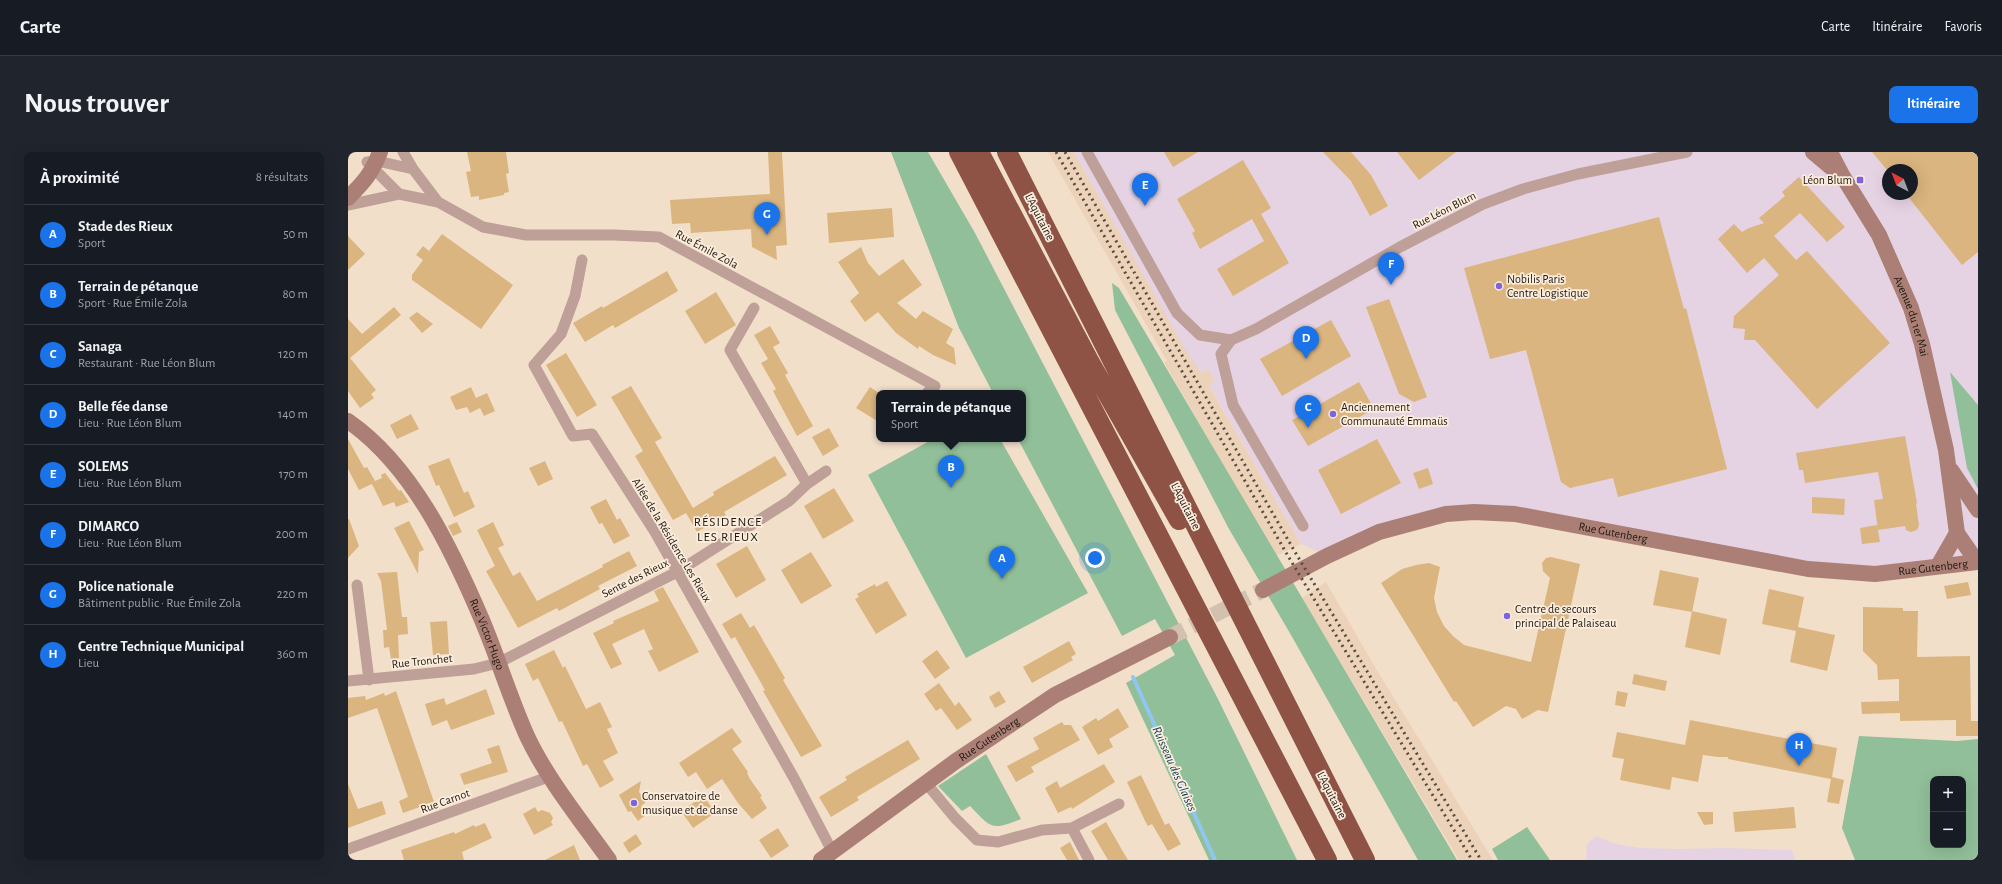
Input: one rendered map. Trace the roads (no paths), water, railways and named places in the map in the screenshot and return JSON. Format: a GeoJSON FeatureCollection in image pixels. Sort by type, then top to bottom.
{"type":"FeatureCollection","features":[{"type":"Feature","properties":{"kind":"highway"},"geometry":{"type":"LineString","coordinates":[[959,152],[1327,860]]}},
{"type":"Feature","properties":{"kind":"highway"},"geometry":{"type":"LineString","coordinates":[[980,152],[1089,361],[1230,613],[1254,640]]}},
{"type":"Feature","properties":{"kind":"highway","name":"L'Aquitaine"},"geometry":{"type":"LineString","coordinates":[[1007,152],[1365,860]]}},
{"type":"Feature","properties":{"kind":"street"},"geometry":{"type":"LineString","coordinates":[[403,152],[413,169],[438,202]]}},
{"type":"Feature","properties":{"kind":"street"},"geometry":{"type":"LineString","coordinates":[[1087,152],[1177,313],[1200,335],[1231,340],[1221,354],[1233,405],[1303,526]]}},
{"type":"Feature","properties":{"kind":"street","name":"Rue Léon Blum"},"geometry":{"type":"LineString","coordinates":[[1231,340],[1256,330],[1400,246],[1483,204],[1523,189],[1578,174],[1687,152]]}},
{"type":"Feature","properties":{"kind":"street","name":"Avenue du 1er Mai"},"geometry":{"type":"LineString","coordinates":[[1813,152],[1831,168],[1842,175]]}},
{"type":"Feature","properties":{"kind":"street","name":"Avenue du 1er Mai"},"geometry":{"type":"LineString","coordinates":[[1830,152],[1842,175],[1879,235],[1911,308],[1922,344],[1950,469],[1957,533],[1978,561]]}},
{"type":"Feature","properties":{"kind":"street"},"geometry":{"type":"LineString","coordinates":[[374,159],[413,169]]}},
{"type":"Feature","properties":{"kind":"street"},"geometry":{"type":"LineString","coordinates":[[348,191],[374,159]]}},
{"type":"Feature","properties":{"kind":"street"},"geometry":{"type":"LineString","coordinates":[[374,159],[399,194]]}},
{"type":"Feature","properties":{"kind":"street"},"geometry":{"type":"LineString","coordinates":[[348,198],[366,180],[374,159]]}},
{"type":"Feature","properties":{"kind":"street"},"geometry":{"type":"LineString","coordinates":[[348,205],[399,194],[438,202]]}},
{"type":"Feature","properties":{"kind":"street","name":"Rue Émile Zola"},"geometry":{"type":"LineString","coordinates":[[438,202],[482,227],[526,235],[614,235],[659,238],[935,386],[930,390]]}},
{"type":"Feature","properties":{"kind":"street","name":"Allée de la Résidence Les Rieux"},"geometry":{"type":"LineString","coordinates":[[582,260],[575,296],[561,334],[534,365],[573,436],[592,434],[655,532],[676,572],[795,780],[826,856]]}},
{"type":"Feature","properties":{"kind":"street"},"geometry":{"type":"LineString","coordinates":[[754,308],[730,350],[807,484]]}},
{"type":"Feature","properties":{"kind":"street","name":"Rue Victor Hugo"},"geometry":{"type":"LineString","coordinates":[[348,421],[384,454],[406,478],[426,507],[447,546],[482,621],[528,737],[551,776],[609,860]]}},
{"type":"Feature","properties":{"kind":"street","name":"Avenue du 1er Mai"},"geometry":{"type":"LineString","coordinates":[[1950,469],[1978,510]]}},
{"type":"Feature","properties":{"kind":"street","name":"Sente des Rieux"},"geometry":{"type":"LineString","coordinates":[[498,663],[676,572],[789,501],[807,484],[826,471]]}},
{"type":"Feature","properties":{"kind":"street","name":"Rue Gutenberg"},"geometry":{"type":"LineString","coordinates":[[1263,590],[1327,556],[1379,532],[1446,514],[1474,512],[1515,514],[1808,569],[1875,574],[1978,561]]}},
{"type":"Feature","properties":{"kind":"street"},"geometry":{"type":"LineString","coordinates":[[1938,566],[1957,533]]}},
{"type":"Feature","properties":{"kind":"street"},"geometry":{"type":"LineString","coordinates":[[357,584],[369,680]]}},
{"type":"Feature","properties":{"kind":"street","name":"Rue Gutenberg"},"geometry":{"type":"LineString","coordinates":[[826,856],[926,783],[1055,694],[1170,637]]}},
{"type":"Feature","properties":{"kind":"street","name":"Rue Tronchet"},"geometry":{"type":"LineString","coordinates":[[348,681],[474,669],[498,663]]}},
{"type":"Feature","properties":{"kind":"street","name":"Rue Carnot"},"geometry":{"type":"LineString","coordinates":[[348,849],[551,776]]}},
{"type":"Feature","properties":{"kind":"street"},"geometry":{"type":"LineString","coordinates":[[926,783],[951,814],[977,840],[998,842],[1042,830],[1072,828],[1119,804]]}},
{"type":"Feature","properties":{"kind":"street"},"geometry":{"type":"LineString","coordinates":[[1072,828],[1089,860]]}},
{"type":"Feature","properties":{"kind":"waterway","name":"Ruisseau des Glaises"},"geometry":{"type":"LineString","coordinates":[[1133,677],[1215,860]]}},
{"type":"Feature","properties":{"kind":"tunnel"},"geometry":{"type":"LineString","coordinates":[[1170,637],[1263,590]]}},
{"type":"Feature","properties":{"kind":"railway"},"geometry":{"type":"LineString","coordinates":[[1056,152],[1288,556],[1472,860]]}},
{"type":"Feature","properties":{"kind":"railway"},"geometry":{"type":"LineString","coordinates":[[1065,152],[1295,552],[1481,860]]}},
{"type":"Feature","properties":{"kind":"place","name":"Léon Blum"},"geometry":{"type":"Point","coordinates":[1860,180]}},
{"type":"Feature","properties":{"kind":"place","name":"SOLEMS"},"geometry":{"type":"Point","coordinates":[1145,206]}},
{"type":"Feature","properties":{"kind":"place","name":"Police nationale"},"geometry":{"type":"Point","coordinates":[767,235]}},
{"type":"Feature","properties":{"kind":"place","name":"DIMARCO"},"geometry":{"type":"Point","coordinates":[1391,285]}},
{"type":"Feature","properties":{"kind":"place","name":"Nobilis Paris Centre Logistique"},"geometry":{"type":"Point","coordinates":[1499,286]}},
{"type":"Feature","properties":{"kind":"place","name":"Belle fée danse"},"geometry":{"type":"Point","coordinates":[1306,359]}},
{"type":"Feature","properties":{"kind":"place","name":"Anciennement Communauté Emmaüs"},"geometry":{"type":"Point","coordinates":[1333,414]}},
{"type":"Feature","properties":{"kind":"place","name":"Sanaga"},"geometry":{"type":"Point","coordinates":[1308,428]}},
{"type":"Feature","properties":{"kind":"place","name":"Terrain de pétanque"},"geometry":{"type":"Point","coordinates":[951,488]}},
{"type":"Feature","properties":{"kind":"place","name":"Stade des Rieux"},"geometry":{"type":"Point","coordinates":[1002,579]}},
{"type":"Feature","properties":{"kind":"place","name":"Centre de secours principal de Palaiseau"},"geometry":{"type":"Point","coordinates":[1507,616]}},
{"type":"Feature","properties":{"kind":"place","name":"Centre Technique Municipal"},"geometry":{"type":"Point","coordinates":[1799,766]}},
{"type":"Feature","properties":{"kind":"place","name":"Conservatoire de musique et de danse"},"geometry":{"type":"Point","coordinates":[634,803]}},
{"type":"Feature","properties":{"kind":"district","name":"RÉSIDENCE LES RIEUX"},"geometry":{"type":"Point","coordinates":[728,530]}}]}
